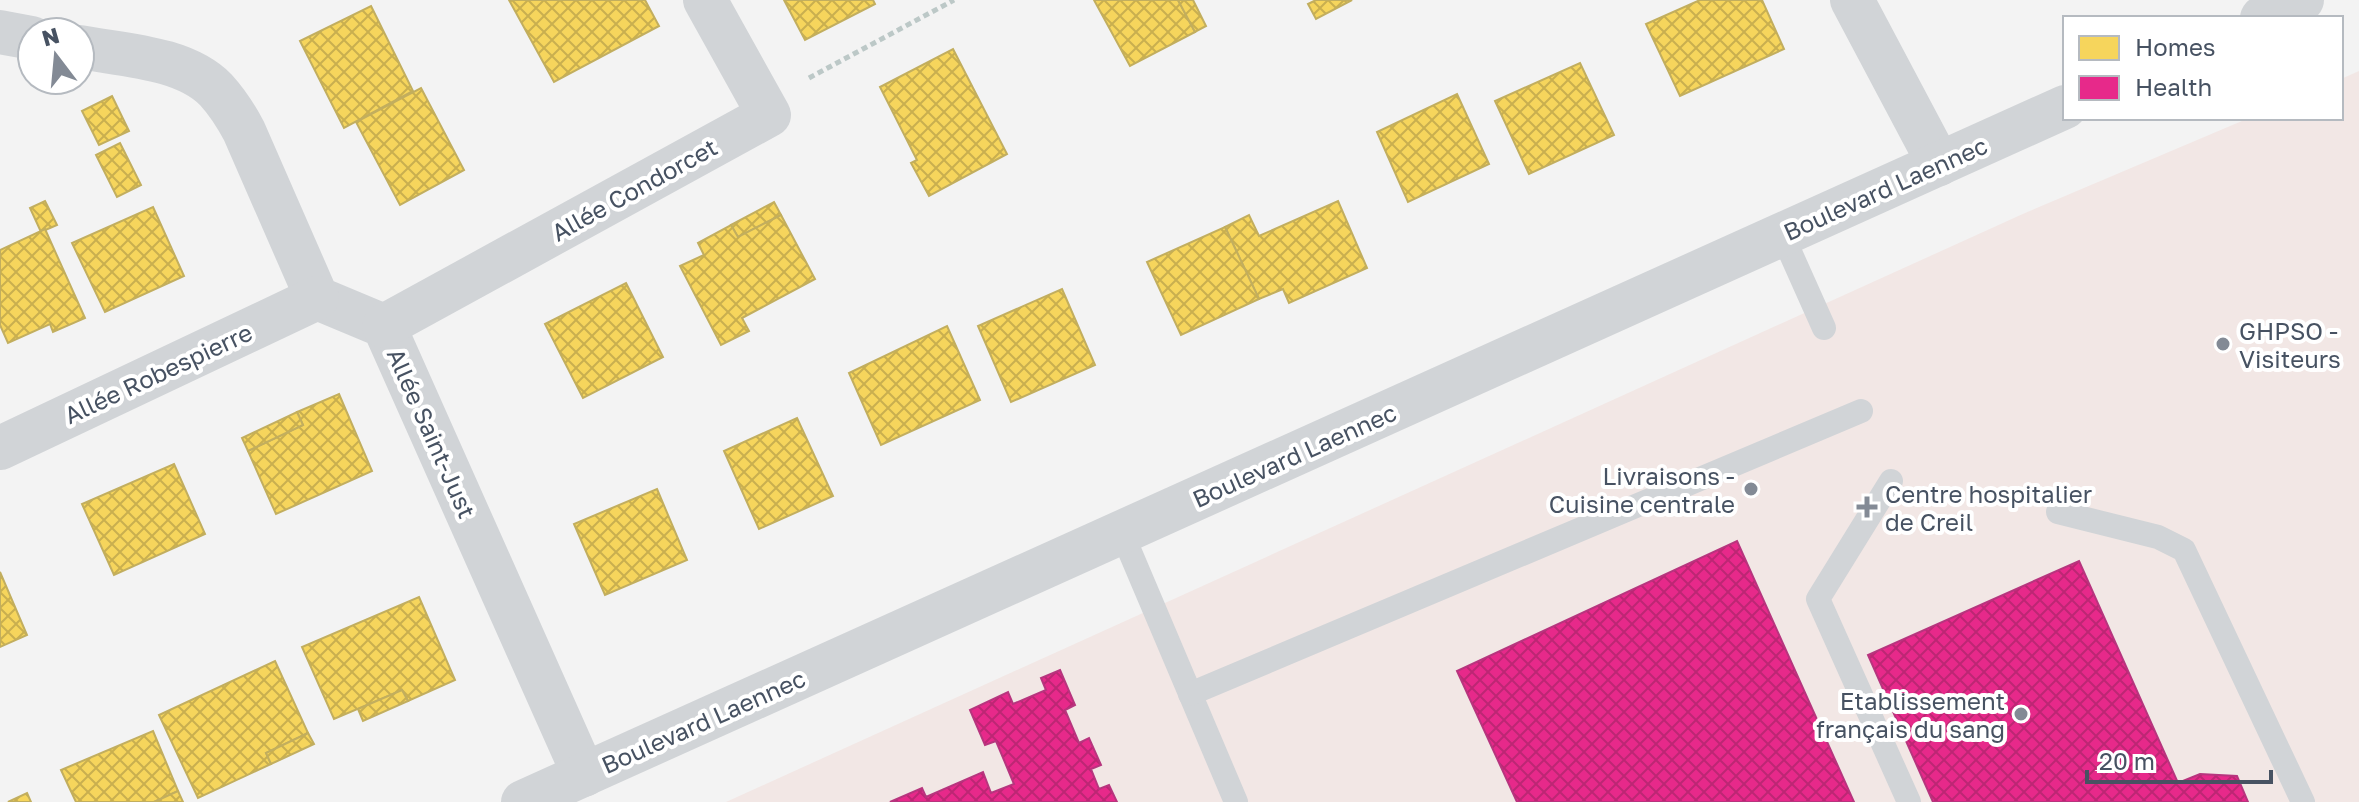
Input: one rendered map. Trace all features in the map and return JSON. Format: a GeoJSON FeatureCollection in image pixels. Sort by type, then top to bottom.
{"type":"FeatureCollection","features":[{"type":"Feature","properties":{"kind":"street"},"geometry":{"type":"LineString","coordinates":[[705,0],[762,103]]}},
{"type":"Feature","properties":{"kind":"street"},"geometry":{"type":"LineString","coordinates":[[1852,0],[1939,164]]}},
{"type":"Feature","properties":{"kind":"street"},"geometry":{"type":"LineString","coordinates":[[2266,16],[2302,0]]}},
{"type":"Feature","properties":{"kind":"street"},"geometry":{"type":"LineString","coordinates":[[96,50],[165,64],[192,73],[213,87],[231,108],[244,131],[317,298]]}},
{"type":"Feature","properties":{"kind":"street","name":"Allée Condorcet"},"geometry":{"type":"LineString","coordinates":[[384,326],[769,115],[762,103]]}},
{"type":"Feature","properties":{"kind":"street","name":"Boulevard Laennec"},"geometry":{"type":"LineString","coordinates":[[523,802],[2063,108]]}},
{"type":"Feature","properties":{"kind":"street","name":"Allée Saint-Just"},"geometry":{"type":"LineString","coordinates":[[317,298],[384,326],[584,775]]}},
{"type":"Feature","properties":{"kind":"street","name":"Allée Robespierre"},"geometry":{"type":"LineString","coordinates":[[0,448],[317,298]]}},
{"type":"Feature","properties":{"kind":"lane"},"geometry":{"type":"LineString","coordinates":[[1782,234],[1824,328]]}},
{"type":"Feature","properties":{"kind":"lane"},"geometry":{"type":"LineString","coordinates":[[1190,694],[1861,411]]}},
{"type":"Feature","properties":{"kind":"lane"},"geometry":{"type":"LineString","coordinates":[[1891,481],[1818,599],[1909,802]]}},
{"type":"Feature","properties":{"kind":"lane"},"geometry":{"type":"LineString","coordinates":[[2058,512],[2158,537],[2184,550],[2303,802]]}},
{"type":"Feature","properties":{"kind":"lane"},"geometry":{"type":"LineString","coordinates":[[1122,533],[1236,802]]}},
{"type":"Feature","properties":{"kind":"path"},"geometry":{"type":"LineString","coordinates":[[762,103],[954,0]]}},
{"type":"Feature","properties":{"kind":"shaded area","name":"Centre hospitalier de Creil"},"geometry":{"type":"Polygon","coordinates":[[[2359,71],[2359,802],[726,802],[2025,213],[2244,120],[2343,120],[2343,78],[2359,71]]]}},
{"type":"Feature","properties":{"kind":"building: Homes"},"geometry":{"type":"Polygon","coordinates":[[[509,0],[645,0],[659,26],[554,82],[509,0]]]}},
{"type":"Feature","properties":{"kind":"building: Homes"},"geometry":{"type":"Polygon","coordinates":[[[784,0],[873,0],[875,4],[805,40],[784,0]]]}},
{"type":"Feature","properties":{"kind":"building: Homes"},"geometry":{"type":"Polygon","coordinates":[[[1094,0],[1178,0],[1195,32],[1130,66],[1094,0]]]}},
{"type":"Feature","properties":{"kind":"building: Homes"},"geometry":{"type":"Polygon","coordinates":[[[1178,0],[1193,0],[1206,26],[1195,32],[1178,0]]]}},
{"type":"Feature","properties":{"kind":"building: Homes"},"geometry":{"type":"Polygon","coordinates":[[[1316,0],[1352,0],[1316,19],[1308,4],[1316,0]]]}},
{"type":"Feature","properties":{"kind":"building: Homes"},"geometry":{"type":"Polygon","coordinates":[[[1700,0],[1762,0],[1784,49],[1680,96],[1646,24],[1700,0]]]}},
{"type":"Feature","properties":{"kind":"building: Homes"},"geometry":{"type":"Polygon","coordinates":[[[371,6],[413,91],[344,128],[300,41],[371,6]]]}},
{"type":"Feature","properties":{"kind":"building: Homes"},"geometry":{"type":"Polygon","coordinates":[[[953,49],[1007,154],[929,196],[911,163],[917,160],[880,87],[953,49]]]}},
{"type":"Feature","properties":{"kind":"building: Homes"},"geometry":{"type":"Polygon","coordinates":[[[1580,63],[1614,135],[1529,174],[1495,101],[1580,63]]]}},
{"type":"Feature","properties":{"kind":"building: Homes"},"geometry":{"type":"Polygon","coordinates":[[[421,88],[464,170],[400,205],[356,122],[421,88]]]}},
{"type":"Feature","properties":{"kind":"building: Homes"},"geometry":{"type":"Polygon","coordinates":[[[1457,94],[1489,164],[1408,202],[1377,132],[1457,94]]]}},
{"type":"Feature","properties":{"kind":"building: Homes"},"geometry":{"type":"Polygon","coordinates":[[[112,96],[129,131],[99,145],[82,111],[112,96]]]}},
{"type":"Feature","properties":{"kind":"building: Homes"},"geometry":{"type":"Polygon","coordinates":[[[120,143],[141,185],[117,197],[96,155],[120,143]]]}},
{"type":"Feature","properties":{"kind":"building: Homes"},"geometry":{"type":"Polygon","coordinates":[[[45,201],[57,225],[41,232],[30,208],[45,201]]]}},
{"type":"Feature","properties":{"kind":"building: Homes"},"geometry":{"type":"Polygon","coordinates":[[[1338,201],[1367,268],[1289,303],[1283,289],[1259,299],[1225,227],[1249,215],[1259,236],[1338,201]]]}},
{"type":"Feature","properties":{"kind":"building: Homes"},"geometry":{"type":"Polygon","coordinates":[[[774,202],[781,215],[738,237],[731,225],[774,202]]]}},
{"type":"Feature","properties":{"kind":"building: Homes"},"geometry":{"type":"Polygon","coordinates":[[[153,207],[184,276],[105,312],[72,243],[153,207]]]}},
{"type":"Feature","properties":{"kind":"building: Homes"},"geometry":{"type":"Polygon","coordinates":[[[781,215],[815,279],[742,318],[749,331],[721,345],[680,266],[704,255],[698,243],[731,225],[738,237],[781,215]]]}},
{"type":"Feature","properties":{"kind":"building: Homes"},"geometry":{"type":"Polygon","coordinates":[[[1225,227],[1259,299],[1181,335],[1147,262],[1225,227]]]}},
{"type":"Feature","properties":{"kind":"building: Homes"},"geometry":{"type":"Polygon","coordinates":[[[45,229],[85,318],[53,332],[50,324],[8,343],[0,325],[0,250],[45,229]]]}},
{"type":"Feature","properties":{"kind":"building: Homes"},"geometry":{"type":"Polygon","coordinates":[[[626,283],[663,357],[583,398],[545,324],[626,283]]]}},
{"type":"Feature","properties":{"kind":"building: Homes"},"geometry":{"type":"Polygon","coordinates":[[[1062,289],[1095,365],[1011,402],[978,326],[1062,289]]]}},
{"type":"Feature","properties":{"kind":"building: Homes"},"geometry":{"type":"Polygon","coordinates":[[[947,326],[980,400],[881,445],[849,373],[947,326]]]}},
{"type":"Feature","properties":{"kind":"building: Homes"},"geometry":{"type":"Polygon","coordinates":[[[339,394],[372,471],[276,514],[248,451],[303,425],[297,412],[339,394]]]}},
{"type":"Feature","properties":{"kind":"building: Homes"},"geometry":{"type":"Polygon","coordinates":[[[297,412],[303,425],[248,451],[242,438],[297,412]]]}},
{"type":"Feature","properties":{"kind":"building: Homes"},"geometry":{"type":"Polygon","coordinates":[[[797,418],[833,496],[759,529],[724,451],[797,418]]]}},
{"type":"Feature","properties":{"kind":"building: Homes"},"geometry":{"type":"Polygon","coordinates":[[[174,464],[205,534],[114,575],[82,504],[174,464]]]}},
{"type":"Feature","properties":{"kind":"building: Homes"},"geometry":{"type":"Polygon","coordinates":[[[657,489],[687,560],[605,595],[574,524],[657,489]]]}},
{"type":"Feature","properties":{"kind":"building: Homes"},"geometry":{"type":"Polygon","coordinates":[[[0,572],[27,635],[0,647],[0,572]]]}},
{"type":"Feature","properties":{"kind":"building: Homes"},"geometry":{"type":"Polygon","coordinates":[[[419,597],[455,680],[408,701],[402,690],[334,719],[302,647],[419,597]]]}},
{"type":"Feature","properties":{"kind":"building: Homes"},"geometry":{"type":"Polygon","coordinates":[[[275,661],[308,733],[266,753],[271,764],[198,798],[159,715],[275,661]]]}},
{"type":"Feature","properties":{"kind":"building: Homes"},"geometry":{"type":"Polygon","coordinates":[[[402,690],[408,701],[363,721],[358,709],[402,690]]]}},
{"type":"Feature","properties":{"kind":"building: Homes"},"geometry":{"type":"Polygon","coordinates":[[[153,731],[178,791],[154,802],[76,802],[61,770],[153,731]]]}},
{"type":"Feature","properties":{"kind":"building: Homes"},"geometry":{"type":"Polygon","coordinates":[[[308,733],[314,744],[271,764],[266,753],[308,733]]]}},
{"type":"Feature","properties":{"kind":"building: Homes"},"geometry":{"type":"Polygon","coordinates":[[[178,791],[183,802],[154,802],[178,791]]]}},
{"type":"Feature","properties":{"kind":"building: Homes"},"geometry":{"type":"Polygon","coordinates":[[[27,793],[31,802],[8,802],[27,793]]]}},
{"type":"Feature","properties":{"kind":"building: Health"},"geometry":{"type":"Polygon","coordinates":[[[1737,541],[1854,802],[1517,802],[1457,671],[1737,541]]]}},
{"type":"Feature","properties":{"kind":"building: Health","name":"Etablissement français du sang"},"geometry":{"type":"Polygon","coordinates":[[[2079,561],[2178,783],[2200,774],[2237,776],[2248,802],[1933,802],[1868,655],[2079,561]]]}},
{"type":"Feature","properties":{"kind":"building: Health"},"geometry":{"type":"Polygon","coordinates":[[[1060,670],[1075,705],[1065,710],[1079,743],[1089,738],[1101,765],[1091,769],[1099,789],[1109,785],[1117,802],[890,802],[922,788],[926,797],[983,772],[991,793],[1014,784],[996,741],[985,745],[970,710],[1008,692],[1013,704],[1046,690],[1041,678],[1060,670]]]}},
{"type":"Feature","properties":{"kind":"place","name":"GHPSO - Visiteurs"},"geometry":{"type":"Point","coordinates":[2223,344]}},
{"type":"Feature","properties":{"kind":"place","name":"Livraisons - Cuisine centrale"},"geometry":{"type":"Point","coordinates":[1751,489]}},
{"type":"Feature","properties":{"kind":"place","name":"Centre hospitalier de Creil"},"geometry":{"type":"Point","coordinates":[1867,507]}},
{"type":"Feature","properties":{"kind":"place","name":"Etablissement français du sang"},"geometry":{"type":"Point","coordinates":[2021,714]}}]}
